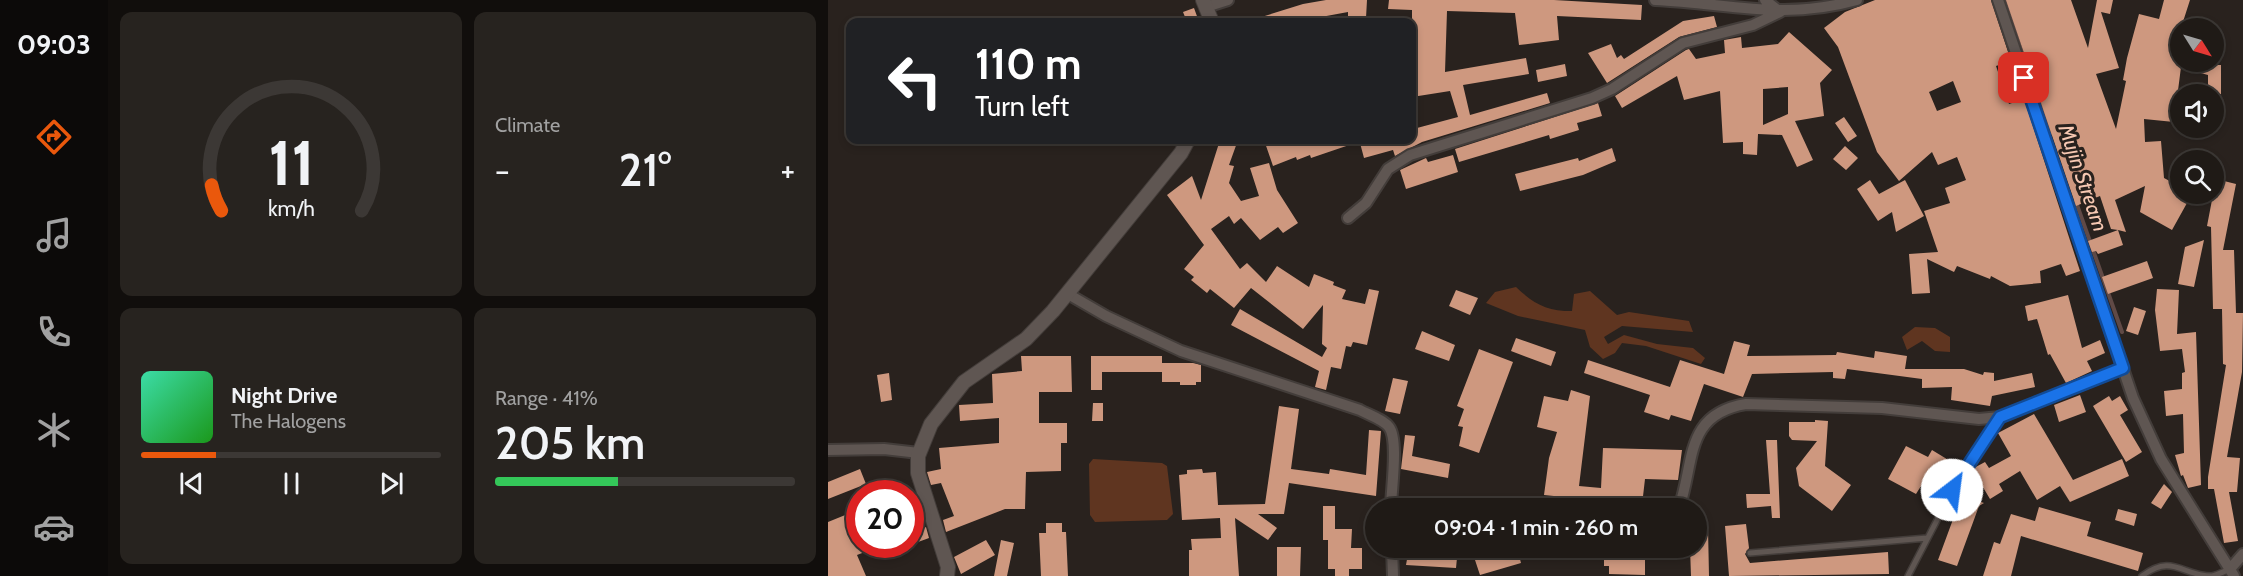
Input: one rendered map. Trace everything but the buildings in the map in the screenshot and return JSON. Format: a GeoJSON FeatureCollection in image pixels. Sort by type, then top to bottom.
{"type":"FeatureCollection","features":[{"type":"Feature","properties":{"kind":"street"},"geometry":{"type":"LineString","coordinates":[[1210,18],[1205,4],[1228,0]]}},
{"type":"Feature","properties":{"kind":"street"},"geometry":{"type":"LineString","coordinates":[[1655,0],[1780,12],[1830,8],[1857,0]]}},
{"type":"Feature","properties":{"kind":"street"},"geometry":{"type":"LineString","coordinates":[[1765,0],[1780,12]]}},
{"type":"Feature","properties":{"kind":"street"},"geometry":{"type":"LineString","coordinates":[[1998,0],[2133,398],[2161,459],[2232,573],[2243,554]]}},
{"type":"Feature","properties":{"kind":"street"},"geometry":{"type":"LineString","coordinates":[[1348,218],[1366,203],[1388,169],[1410,155],[1592,98],[1612,89],[1683,43],[1753,25],[1780,12]]}},
{"type":"Feature","properties":{"kind":"street"},"geometry":{"type":"LineString","coordinates":[[947,576],[948,567],[918,473],[919,453],[931,424],[964,382],[1026,339],[1068,294],[1186,144]]}},
{"type":"Feature","properties":{"kind":"street"},"geometry":{"type":"LineString","coordinates":[[1068,294],[1106,316],[1181,351],[1360,410],[1384,422],[1391,429],[1393,441],[1391,498]]}},
{"type":"Feature","properties":{"kind":"street"},"geometry":{"type":"LineString","coordinates":[[1682,498],[1692,444],[1713,415],[1724,408],[1746,404],[1860,407],[1979,419],[2000,417],[2123,368]]}},
{"type":"Feature","properties":{"kind":"street"},"geometry":{"type":"LineString","coordinates":[[828,450],[884,449],[919,453]]}},
{"type":"Feature","properties":{"kind":"street"},"geometry":{"type":"LineString","coordinates":[[1393,558],[1394,576]]}},
{"type":"Feature","properties":{"kind":"lane"},"geometry":{"type":"LineString","coordinates":[[1908,576],[1961,474],[2000,417]]}},
{"type":"Feature","properties":{"kind":"lane"},"geometry":{"type":"LineString","coordinates":[[1750,553],[1928,538]]}},
{"type":"Feature","properties":{"kind":"lane"},"geometry":{"type":"LineString","coordinates":[[2142,576],[2153,568],[2172,564],[2212,576],[2232,573]]}},
{"type":"Feature","properties":{"kind":"shaded area"},"geometry":{"type":"Polygon","coordinates":[[[1516,287],[1535,302],[1555,310],[1572,311],[1574,294],[1590,291],[1617,315],[1629,312],[1689,321],[1693,332],[1622,326],[1604,337],[1608,344],[1624,335],[1657,344],[1693,348],[1705,358],[1701,364],[1646,346],[1622,343],[1615,353],[1603,359],[1590,347],[1585,330],[1518,316],[1486,303],[1495,292],[1516,287]]]}},
{"type":"Feature","properties":{"kind":"shaded area"},"geometry":{"type":"Polygon","coordinates":[[[1915,327],[1935,328],[1950,337],[1950,352],[1935,351],[1922,341],[1907,350],[1902,337],[1915,327]]]}},
{"type":"Feature","properties":{"kind":"shaded area"},"geometry":{"type":"Polygon","coordinates":[[[1093,459],[1162,463],[1167,466],[1173,514],[1167,520],[1095,522],[1090,515],[1089,464],[1093,459]]]}},
{"type":"Feature","properties":{"kind":"waterway","name":"Mujin Stream"},"geometry":{"type":"LineString","coordinates":[[2005,0],[2026,66]]}},
{"type":"Feature","properties":{"kind":"waterway","name":"Mujin Stream"},"geometry":{"type":"LineString","coordinates":[[2034,90],[2051,133]]}},
{"type":"Feature","properties":{"kind":"waterway","name":"Mujin Stream"},"geometry":{"type":"LineString","coordinates":[[2076,202],[2122,332]]}},
{"type":"Feature","properties":{"kind":"route"},"geometry":{"type":"LineString","coordinates":[[1952,490],[2000,417],[2123,368],[2024,78]]}}]}
